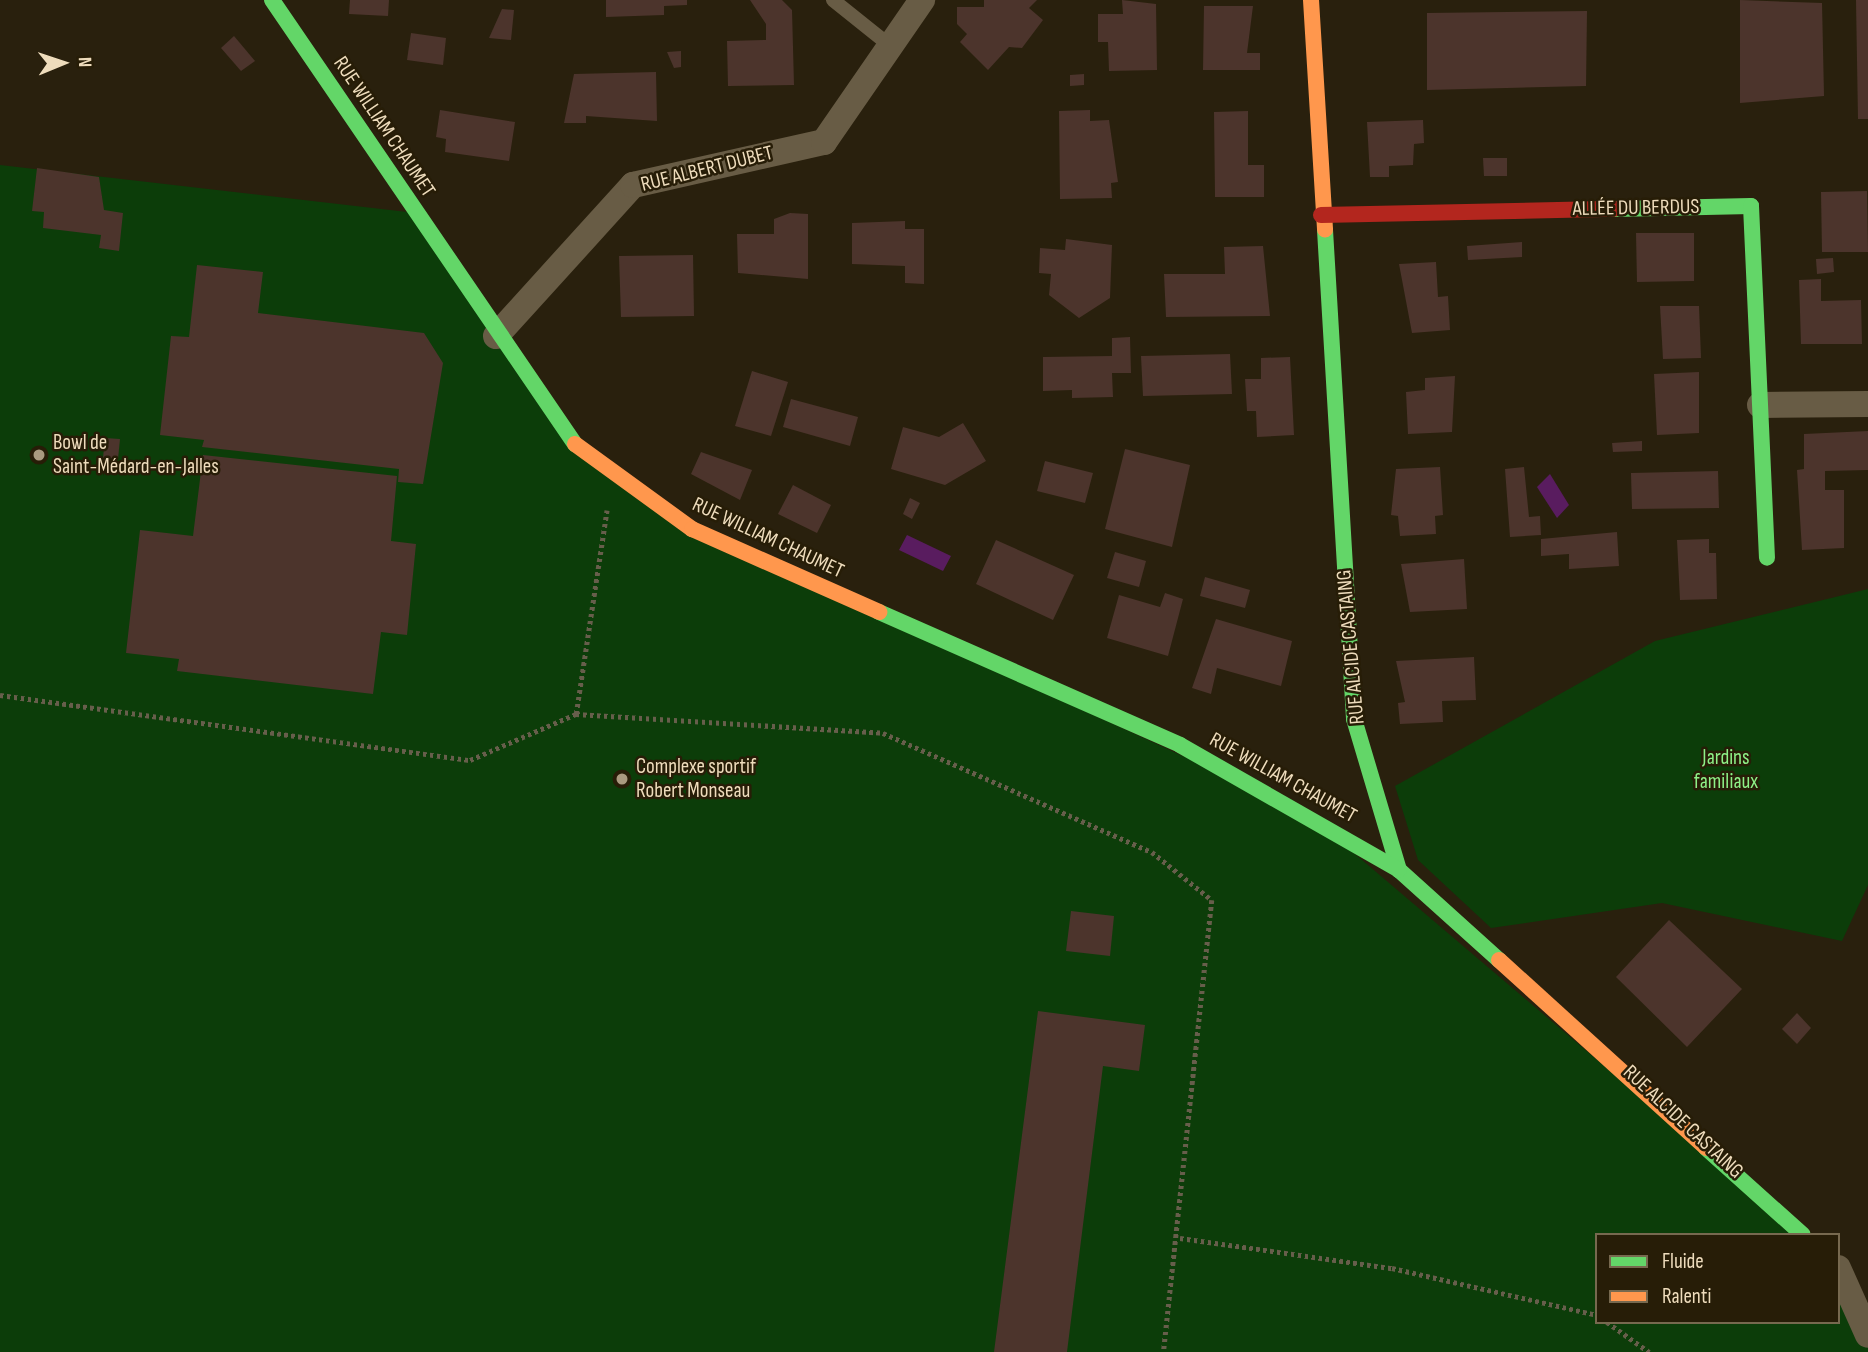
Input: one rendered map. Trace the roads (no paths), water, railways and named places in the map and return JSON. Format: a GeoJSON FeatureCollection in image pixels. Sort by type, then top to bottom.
{"type":"FeatureCollection","features":[{"type":"Feature","properties":{"kind":"street","name":"RUE WILLIAM CHAUMET"},"geometry":{"type":"LineString","coordinates":[[272,0],[496,336],[573,443],[692,529],[1180,745],[1399,870]]}},
{"type":"Feature","properties":{"kind":"street","name":"RUE ALBERT DUBET"},"geometry":{"type":"LineString","coordinates":[[496,336],[633,185],[824,142],[888,44],[922,0]]}},
{"type":"Feature","properties":{"kind":"street","name":"RUE ALCIDE CASTAING"},"geometry":{"type":"LineString","coordinates":[[1311,0],[1321,215],[1354,719],[1399,870],[1801,1233]]}},
{"type":"Feature","properties":{"kind":"street","name":"ALLÉE DU BERDUS"},"geometry":{"type":"LineString","coordinates":[[1321,215],[1751,206],[1767,558]]}},
{"type":"Feature","properties":{"kind":"street"},"geometry":{"type":"LineString","coordinates":[[1760,405],[1868,404]]}},
{"type":"Feature","properties":{"kind":"street"},"geometry":{"type":"LineString","coordinates":[[1840,1272],[1868,1335]]}},
{"type":"Feature","properties":{"kind":"lane"},"geometry":{"type":"LineString","coordinates":[[833,0],[888,44]]}},
{"type":"Feature","properties":{"kind":"place","name":"Bowl de Saint-Médard-en-Jalles"},"geometry":{"type":"Point","coordinates":[39,455]}},
{"type":"Feature","properties":{"kind":"place","name":"Complexe sportif Robert Monseau"},"geometry":{"type":"Point","coordinates":[622,779]}},
{"type":"Feature","properties":{"kind":"park label","name":"Jardins familiaux"},"geometry":{"type":"Point","coordinates":[1726,770]}}]}
